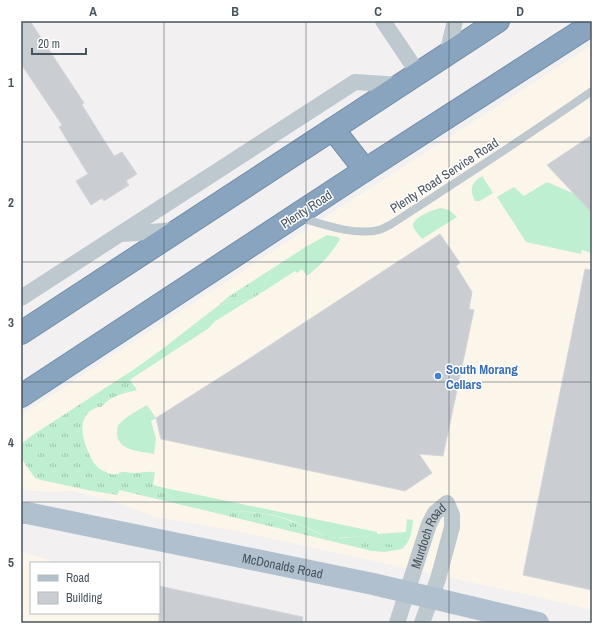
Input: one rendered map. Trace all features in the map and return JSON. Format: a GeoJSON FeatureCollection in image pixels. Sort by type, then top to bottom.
{"type":"FeatureCollection","features":[{"type":"Feature","properties":{"kind":"highway"},"geometry":{"type":"LineString","coordinates":[[21,333],[498,21]]}},
{"type":"Feature","properties":{"kind":"highway","name":"Plenty Road"},"geometry":{"type":"LineString","coordinates":[[21,396],[365,170],[592,24]]}},
{"type":"Feature","properties":{"kind":"highway"},"geometry":{"type":"LineString","coordinates":[[333,129],[365,170]]}},
{"type":"Feature","properties":{"kind":"main road","name":"McDonalds Road"},"geometry":{"type":"LineString","coordinates":[[23,511],[312,571],[538,623]]}},
{"type":"Feature","properties":{"kind":"street"},"geometry":{"type":"LineString","coordinates":[[383,21],[418,73]]}},
{"type":"Feature","properties":{"kind":"street"},"geometry":{"type":"LineString","coordinates":[[447,54],[455,21]]}},
{"type":"Feature","properties":{"kind":"street"},"geometry":{"type":"LineString","coordinates":[[21,298],[355,82],[400,85]]}},
{"type":"Feature","properties":{"kind":"street"},"geometry":{"type":"LineString","coordinates":[[121,234],[178,230]]}},
{"type":"Feature","properties":{"kind":"street","name":"Murdoch Road"},"geometry":{"type":"LineString","coordinates":[[397,623],[429,524],[435,513],[447,503],[452,515],[452,527],[440,571],[422,623]]}},
{"type":"Feature","properties":{"kind":"lane","name":"Plenty Road Service Road"},"geometry":{"type":"LineString","coordinates":[[295,216],[350,231],[371,232],[380,230],[551,120],[592,91]]}},
{"type":"Feature","properties":{"kind":"shaded area"},"geometry":{"type":"Polygon","coordinates":[[[592,45],[592,610],[232,530],[156,517],[107,499],[71,491],[52,492],[21,489],[21,415],[592,45]]]}},
{"type":"Feature","properties":{"kind":"shaded area"},"geometry":{"type":"Polygon","coordinates":[[[21,552],[56,562],[30,562],[30,614],[160,613],[281,623],[21,623],[21,552]]]}},
{"type":"Feature","properties":{"kind":"green space"},"geometry":{"type":"Polygon","coordinates":[[[482,176],[493,193],[480,201],[475,201],[472,193],[472,187],[475,181],[482,176]]]}},
{"type":"Feature","properties":{"kind":"green space"},"geometry":{"type":"Polygon","coordinates":[[[547,182],[584,198],[592,211],[591,253],[582,250],[581,254],[526,242],[497,197],[514,187],[524,196],[547,182]]]}},
{"type":"Feature","properties":{"kind":"green space"},"geometry":{"type":"Polygon","coordinates":[[[441,208],[449,210],[457,217],[422,239],[414,228],[414,222],[425,214],[441,208]]]}},
{"type":"Feature","properties":{"kind":"green space"},"geometry":{"type":"Polygon","coordinates":[[[327,235],[338,237],[340,239],[328,256],[307,276],[302,269],[297,273],[295,271],[261,293],[273,268],[327,235]]]}},
{"type":"Feature","properties":{"kind":"green space"},"geometry":{"type":"Polygon","coordinates":[[[273,268],[261,293],[251,299],[219,305],[228,297],[273,268]]]}},
{"type":"Feature","properties":{"kind":"green space"},"geometry":{"type":"Polygon","coordinates":[[[251,299],[214,322],[209,328],[134,377],[133,370],[219,305],[251,299]]]}},
{"type":"Feature","properties":{"kind":"green space"},"geometry":{"type":"Polygon","coordinates":[[[133,370],[134,377],[130,380],[137,390],[113,397],[101,407],[92,410],[87,414],[83,424],[83,436],[85,443],[94,463],[102,470],[109,473],[155,472],[153,485],[165,488],[165,491],[174,503],[119,490],[118,495],[92,491],[35,478],[21,458],[22,443],[133,370]]]}},
{"type":"Feature","properties":{"kind":"green space"},"geometry":{"type":"Polygon","coordinates":[[[147,405],[156,418],[151,421],[156,439],[154,454],[136,451],[125,447],[118,439],[117,433],[120,423],[147,405]]]}},
{"type":"Feature","properties":{"kind":"green space"},"geometry":{"type":"Polygon","coordinates":[[[165,488],[377,532],[377,534],[406,532],[407,519],[413,520],[412,528],[409,539],[402,549],[378,539],[365,536],[337,538],[328,537],[290,520],[274,515],[252,512],[225,511],[220,514],[174,503],[165,491],[165,488]]]}},
{"type":"Feature","properties":{"kind":"green space"},"geometry":{"type":"Polygon","coordinates":[[[225,511],[273,515],[331,537],[340,538],[364,536],[383,541],[402,549],[385,552],[372,551],[220,514],[225,511]]]}},
{"type":"Feature","properties":{"kind":"building"},"geometry":{"type":"Polygon","coordinates":[[[21,21],[30,21],[84,103],[82,105],[114,156],[122,152],[137,174],[126,181],[129,185],[104,201],[102,198],[91,205],[76,181],[88,174],[59,127],[62,125],[21,64],[21,21]]]}},
{"type":"Feature","properties":{"kind":"building"},"geometry":{"type":"Polygon","coordinates":[[[592,135],[592,213],[547,165],[592,135]]]}},
{"type":"Feature","properties":{"kind":"building"},"geometry":{"type":"Polygon","coordinates":[[[440,234],[460,263],[456,266],[472,292],[469,309],[474,310],[443,456],[419,454],[432,473],[405,491],[161,439],[156,418],[440,234]]]}},
{"type":"Feature","properties":{"kind":"building"},"geometry":{"type":"Polygon","coordinates":[[[585,269],[592,270],[592,590],[523,575],[585,269]]]}},
{"type":"Feature","properties":{"kind":"building"},"geometry":{"type":"Polygon","coordinates":[[[160,586],[303,617],[302,623],[159,623],[160,586]]]}},
{"type":"Feature","properties":{"kind":"place","name":"South Morang Cellars"},"geometry":{"type":"Point","coordinates":[438,376]}}]}
